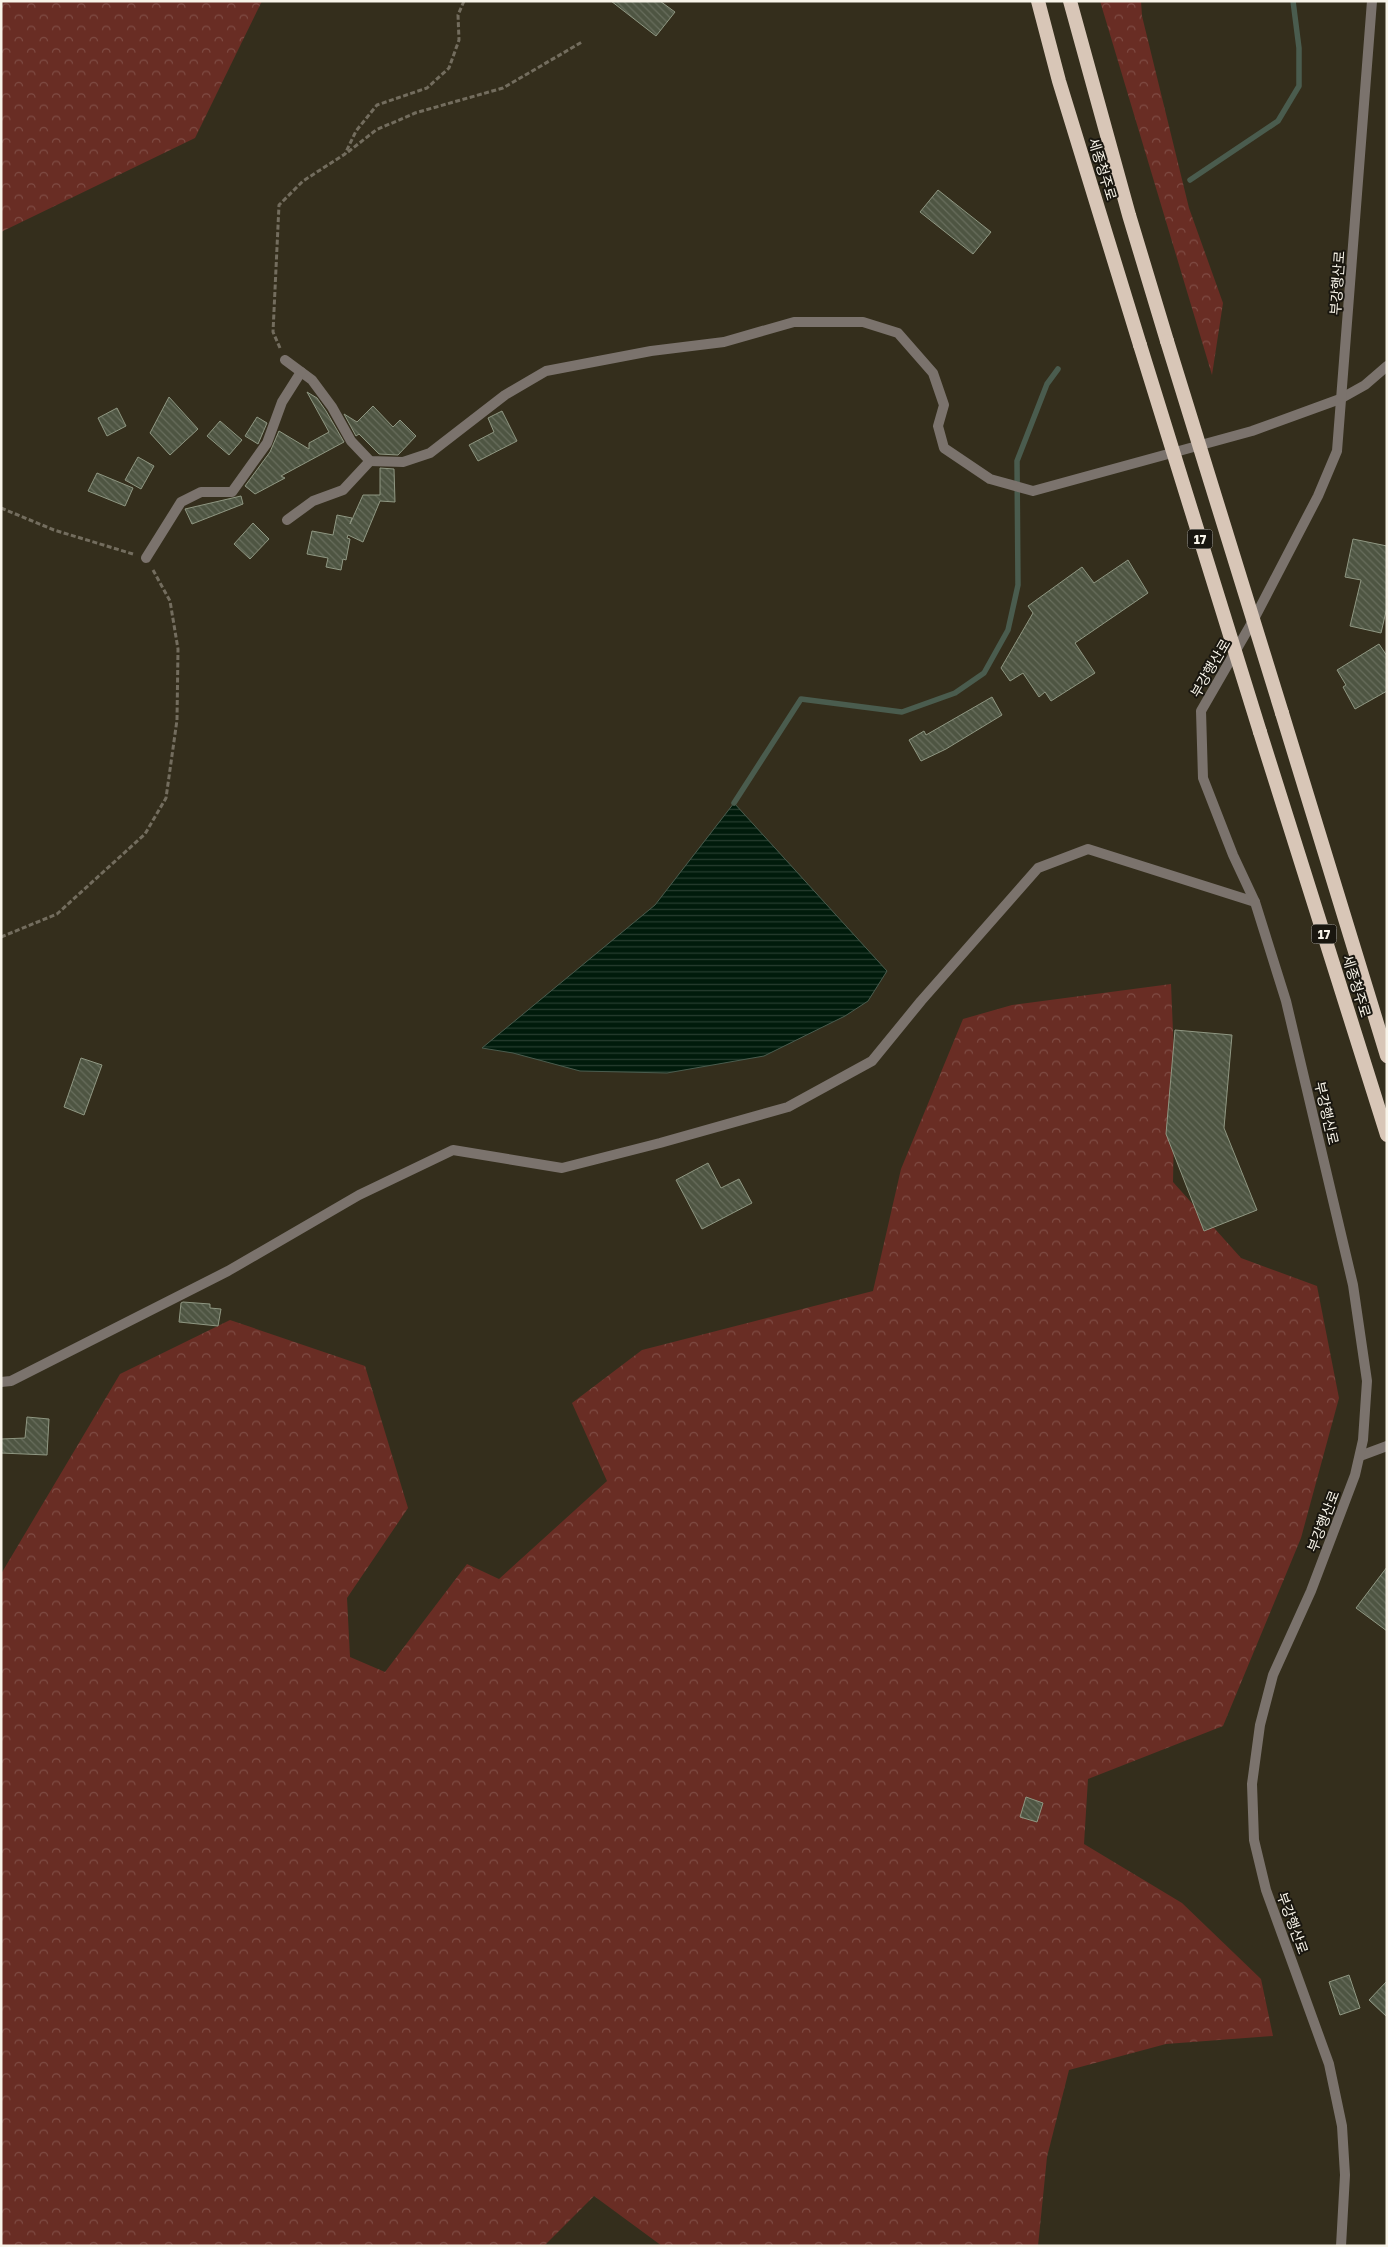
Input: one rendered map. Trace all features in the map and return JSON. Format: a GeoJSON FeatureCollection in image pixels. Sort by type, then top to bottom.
{"type":"FeatureCollection","features":[{"type":"Feature","properties":{"kind":"highway","name":"세종청주로"},"geometry":{"type":"LineString","coordinates":[[1038,1],[1059,81],[1140,345],[1387,1135]]}},
{"type":"Feature","properties":{"kind":"highway","name":"세종청주로"},"geometry":{"type":"LineString","coordinates":[[1070,1],[1167,341],[1387,1056]]}},
{"type":"Feature","properties":{"kind":"street","name":"부강행산로"},"geometry":{"type":"LineString","coordinates":[[1341,2246],[1345,2175],[1342,2126],[1329,2064],[1266,1890],[1254,1840],[1252,1784],[1260,1725],[1274,1675],[1311,1591],[1355,1475],[1360,1456],[1367,1381],[1353,1285],[1286,1001],[1255,902],[1233,856],[1203,778],[1201,711],[1254,619],[1318,496],[1337,450],[1372,1]]}},
{"type":"Feature","properties":{"kind":"street"},"geometry":{"type":"LineString","coordinates":[[285,360],[312,380],[332,407],[350,441],[370,461],[403,462],[430,453],[505,395],[546,371],[651,352],[724,342],[794,322],[863,322],[898,333],[933,373],[944,405],[938,426],[944,448],[990,479],[1033,491],[1252,431],[1340,399],[1365,385],[1387,366]]}},
{"type":"Feature","properties":{"kind":"street"},"geometry":{"type":"LineString","coordinates":[[146,558],[181,502],[201,492],[232,492],[267,443],[282,402],[300,372]]}},
{"type":"Feature","properties":{"kind":"street"},"geometry":{"type":"LineString","coordinates":[[287,520],[312,500],[343,490],[370,461]]}},
{"type":"Feature","properties":{"kind":"street"},"geometry":{"type":"LineString","coordinates":[[1,1382],[11,1381],[228,1271],[359,1194],[453,1150],[562,1168],[788,1107],[872,1062],[921,1000],[1038,868],[1088,849],[1255,902]]}},
{"type":"Feature","properties":{"kind":"street"},"geometry":{"type":"LineString","coordinates":[[1360,1456],[1387,1446]]}},
{"type":"Feature","properties":{"kind":"path"},"geometry":{"type":"LineString","coordinates":[[345,154],[356,131],[377,104],[427,88],[449,68],[459,40],[458,15],[464,1]]}},
{"type":"Feature","properties":{"kind":"path"},"geometry":{"type":"LineString","coordinates":[[285,360],[273,332],[279,205],[303,181],[345,154],[376,130],[415,113],[503,88],[582,42]]}},
{"type":"Feature","properties":{"kind":"path"},"geometry":{"type":"LineString","coordinates":[[1,508],[54,530],[146,558],[170,601],[178,649],[177,720],[166,798],[145,834],[57,914],[1,937]]}},
{"type":"Feature","properties":{"kind":"green space"},"geometry":{"type":"Polygon","coordinates":[[[1,1],[262,1],[195,138],[1,232],[1,1]]]}},
{"type":"Feature","properties":{"kind":"green space"},"geometry":{"type":"Polygon","coordinates":[[[1100,1],[1141,1],[1142,16],[1189,208],[1223,303],[1212,375],[1100,1]]]}},
{"type":"Feature","properties":{"kind":"green space"},"geometry":{"type":"Polygon","coordinates":[[[1171,984],[1175,1079],[1173,1182],[1241,1258],[1317,1286],[1339,1398],[1301,1538],[1223,1726],[1088,1779],[1084,1844],[1182,1903],[1261,1979],[1273,2036],[1166,2044],[1069,2070],[1047,2157],[1038,2246],[662,2246],[594,2196],[544,2246],[1,2246],[1,1574],[120,1374],[230,1320],[365,1366],[408,1508],[347,1598],[350,1657],[385,1672],[467,1564],[499,1579],[607,1481],[572,1403],[642,1350],[873,1291],[901,1169],[963,1019],[1012,1005],[1171,984]]]}},
{"type":"Feature","properties":{"kind":"shaded area"},"geometry":{"type":"Polygon","coordinates":[[[734,803],[887,971],[868,1001],[845,1016],[764,1056],[667,1073],[580,1071],[513,1053],[482,1048],[655,905],[734,803]]]}},
{"type":"Feature","properties":{"kind":"building"},"geometry":{"type":"Polygon","coordinates":[[[611,1],[660,1],[675,12],[656,36],[611,1]]]}},
{"type":"Feature","properties":{"kind":"building"},"geometry":{"type":"Polygon","coordinates":[[[938,190],[991,232],[973,254],[920,212],[938,190]]]}},
{"type":"Feature","properties":{"kind":"building"},"geometry":{"type":"Polygon","coordinates":[[[307,392],[317,398],[344,442],[281,476],[285,478],[255,494],[245,486],[270,452],[279,431],[309,449],[309,443],[329,432],[307,392]]]}},
{"type":"Feature","properties":{"kind":"building"},"geometry":{"type":"Polygon","coordinates":[[[169,397],[198,429],[170,455],[150,433],[169,397]]]}},
{"type":"Feature","properties":{"kind":"building"},"geometry":{"type":"Polygon","coordinates":[[[373,406],[393,427],[400,420],[416,436],[398,455],[379,454],[359,434],[356,436],[344,414],[357,422],[373,406]]]}},
{"type":"Feature","properties":{"kind":"building"},"geometry":{"type":"Polygon","coordinates":[[[117,408],[126,426],[107,436],[98,418],[117,408]]]}},
{"type":"Feature","properties":{"kind":"building"},"geometry":{"type":"Polygon","coordinates":[[[502,411],[517,441],[478,461],[469,445],[494,432],[488,418],[502,411]]]}},
{"type":"Feature","properties":{"kind":"building"},"geometry":{"type":"Polygon","coordinates":[[[257,417],[267,423],[258,444],[245,436],[257,417]]]}},
{"type":"Feature","properties":{"kind":"building"},"geometry":{"type":"Polygon","coordinates":[[[220,421],[242,440],[229,455],[207,436],[220,421]]]}},
{"type":"Feature","properties":{"kind":"building"},"geometry":{"type":"Polygon","coordinates":[[[138,457],[154,466],[141,489],[125,480],[138,457]]]}},
{"type":"Feature","properties":{"kind":"building"},"geometry":{"type":"Polygon","coordinates":[[[380,468],[394,469],[395,502],[380,501],[363,542],[348,535],[347,538],[350,539],[346,560],[343,559],[341,570],[326,567],[328,558],[307,554],[312,531],[333,535],[337,515],[352,518],[350,524],[363,495],[380,495],[380,468]]]}},
{"type":"Feature","properties":{"kind":"building"},"geometry":{"type":"Polygon","coordinates":[[[97,473],[133,488],[125,506],[88,491],[97,473]]]}},
{"type":"Feature","properties":{"kind":"building"},"geometry":{"type":"Polygon","coordinates":[[[241,496],[243,504],[192,524],[185,509],[241,496]]]}},
{"type":"Feature","properties":{"kind":"building"},"geometry":{"type":"Polygon","coordinates":[[[253,523],[269,539],[250,559],[234,544],[253,523]]]}},
{"type":"Feature","properties":{"kind":"building"},"geometry":{"type":"Polygon","coordinates":[[[1353,539],[1387,546],[1387,607],[1381,633],[1350,626],[1361,580],[1345,577],[1353,539]]]}},
{"type":"Feature","properties":{"kind":"building"},"geometry":{"type":"Polygon","coordinates":[[[1128,560],[1148,593],[1075,643],[1095,673],[1051,701],[1045,692],[1039,697],[1023,673],[1010,681],[1001,668],[1033,613],[1028,606],[1082,567],[1094,583],[1128,560]]]}},
{"type":"Feature","properties":{"kind":"building"},"geometry":{"type":"Polygon","coordinates":[[[1379,644],[1387,656],[1387,691],[1355,709],[1343,687],[1346,685],[1337,670],[1379,644]]]}},
{"type":"Feature","properties":{"kind":"building"},"geometry":{"type":"Polygon","coordinates":[[[992,697],[1002,715],[946,749],[921,761],[909,740],[924,731],[926,735],[992,697]]]}},
{"type":"Feature","properties":{"kind":"building"},"geometry":{"type":"Polygon","coordinates":[[[1175,1030],[1232,1035],[1224,1128],[1257,1210],[1204,1231],[1166,1134],[1175,1030]]]}},
{"type":"Feature","properties":{"kind":"building"},"geometry":{"type":"Polygon","coordinates":[[[81,1058],[102,1065],[84,1115],[64,1107],[81,1058]]]}},
{"type":"Feature","properties":{"kind":"building"},"geometry":{"type":"Polygon","coordinates":[[[708,1163],[721,1188],[739,1179],[752,1203],[702,1229],[676,1180],[708,1163]]]}},
{"type":"Feature","properties":{"kind":"building"},"geometry":{"type":"Polygon","coordinates":[[[181,1303],[210,1304],[210,1308],[221,1309],[218,1326],[179,1322],[181,1303]]]}},
{"type":"Feature","properties":{"kind":"building"},"geometry":{"type":"Polygon","coordinates":[[[27,1417],[49,1419],[47,1455],[1,1453],[1,1439],[25,1438],[27,1417]]]}},
{"type":"Feature","properties":{"kind":"building"},"geometry":{"type":"Polygon","coordinates":[[[1387,1567],[1387,1631],[1356,1608],[1387,1567]]]}},
{"type":"Feature","properties":{"kind":"building"},"geometry":{"type":"Polygon","coordinates":[[[1026,1797],[1043,1803],[1037,1822],[1020,1817],[1026,1797]]]}},
{"type":"Feature","properties":{"kind":"building"},"geometry":{"type":"Polygon","coordinates":[[[1349,1975],[1360,2008],[1340,2015],[1329,1982],[1349,1975]]]}},
{"type":"Feature","properties":{"kind":"building"},"geometry":{"type":"Polygon","coordinates":[[[1387,1981],[1387,2017],[1369,2000],[1387,1981]]]}},
{"type":"Feature","properties":{"kind":"waterway"},"geometry":{"type":"LineString","coordinates":[[1190,180],[1278,121],[1299,86],[1299,48],[1293,1]]}},
{"type":"Feature","properties":{"kind":"waterway"},"geometry":{"type":"LineString","coordinates":[[734,803],[801,699],[902,712],[955,693],[984,673],[1008,630],[1018,585],[1017,461],[1047,384],[1058,369]]}}]}
